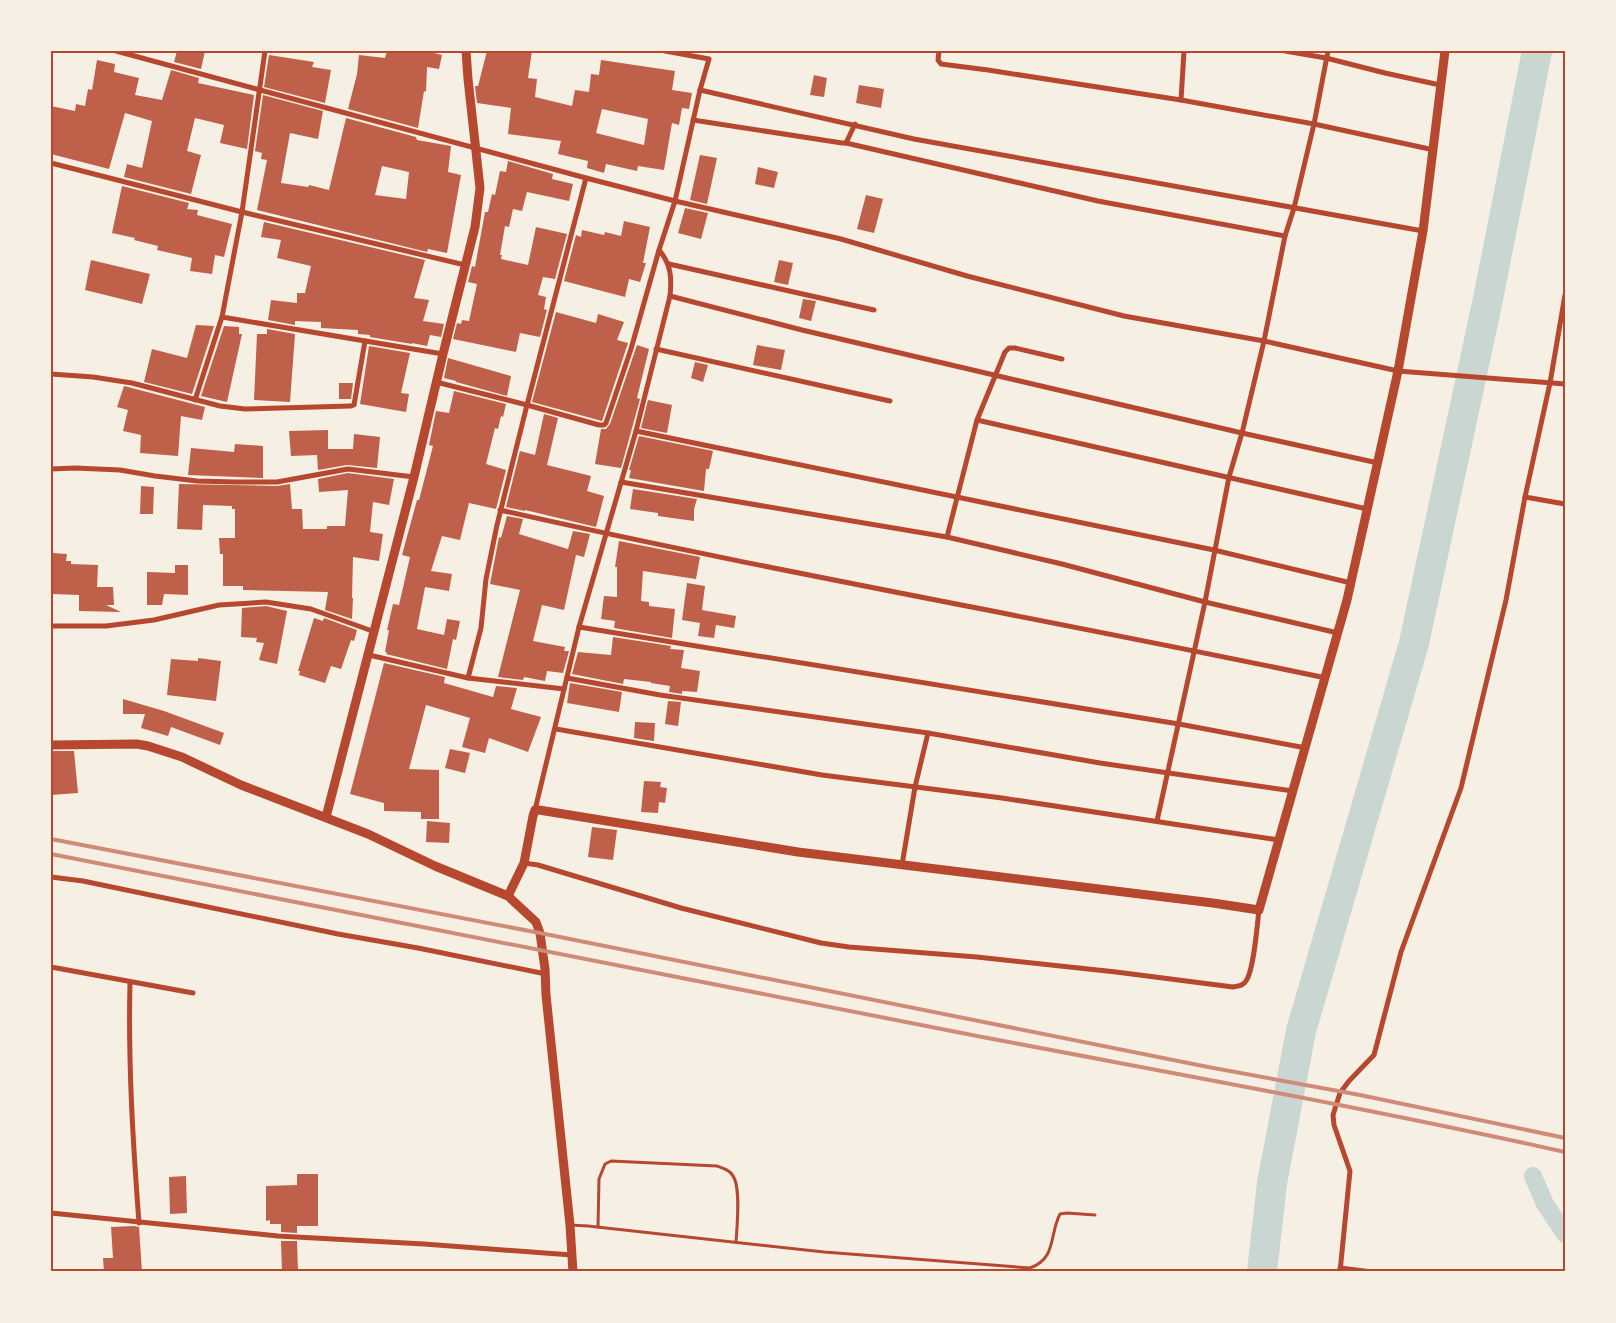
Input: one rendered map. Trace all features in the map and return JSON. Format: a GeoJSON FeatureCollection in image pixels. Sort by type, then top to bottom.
{"type":"FeatureCollection","features":[{"type":"Feature","properties":{"kind":"street"},"geometry":{"type":"LineString","coordinates":[[116,51],[586,178],[675,201],[840,239],[967,276],[1124,316],[1264,340],[1398,371],[1565,384]]}},
{"type":"Feature","properties":{"kind":"street"},"geometry":{"type":"LineString","coordinates":[[195,400],[222,317],[242,212],[265,51]]}},
{"type":"Feature","properties":{"kind":"street"},"geometry":{"type":"LineString","coordinates":[[326,816],[375,632],[414,477],[442,354],[475,227],[480,188],[466,51]]}},
{"type":"Feature","properties":{"kind":"street"},"geometry":{"type":"LineString","coordinates":[[436,382],[600,425],[606,423],[631,348],[675,201],[700,90],[709,59],[665,51]]}},
{"type":"Feature","properties":{"kind":"street"},"geometry":{"type":"LineString","coordinates":[[938,51],[938,60],[941,64],[1181,100],[1314,124],[1434,150]]}},
{"type":"Feature","properties":{"kind":"street"},"geometry":{"type":"LineString","coordinates":[[1181,100],[1184,51]]}},
{"type":"Feature","properties":{"kind":"street"},"geometry":{"type":"LineString","coordinates":[[1284,51],[1326,58],[1440,85]]}},
{"type":"Feature","properties":{"kind":"street"},"geometry":{"type":"LineString","coordinates":[[1156,822],[1205,602],[1229,477],[1242,433],[1264,340],[1285,236],[1294,208],[1314,124],[1328,51]]}},
{"type":"Feature","properties":{"kind":"street"},"geometry":{"type":"LineString","coordinates":[[522,868],[538,865],[681,908],[821,943],[977,957],[1232,987],[1242,985],[1247,980],[1251,969],[1259,910],[1326,678],[1351,583],[1398,371],[1423,231],[1445,51]]}},
{"type":"Feature","properties":{"kind":"street"},"geometry":{"type":"LineString","coordinates":[[700,90],[914,139],[1423,231]]}},
{"type":"Feature","properties":{"kind":"street"},"geometry":{"type":"LineString","coordinates":[[693,120],[835,143],[846,143],[1098,201],[1285,236]]}},
{"type":"Feature","properties":{"kind":"street"},"geometry":{"type":"LineString","coordinates":[[846,143],[854,124]]}},
{"type":"Feature","properties":{"kind":"street"},"geometry":{"type":"LineString","coordinates":[[51,163],[242,212],[465,265]]}},
{"type":"Feature","properties":{"kind":"street"},"geometry":{"type":"LineString","coordinates":[[468,678],[481,628],[486,579],[500,510],[586,178]]}},
{"type":"Feature","properties":{"kind":"street"},"geometry":{"type":"LineString","coordinates":[[510,892],[522,868],[579,627],[636,431],[670,296],[669,264],[659,250]]}},
{"type":"Feature","properties":{"kind":"street"},"geometry":{"type":"LineString","coordinates":[[669,264],[874,310]]}},
{"type":"Feature","properties":{"kind":"street"},"geometry":{"type":"LineString","coordinates":[[1372,1272],[1340,1270],[1350,1171],[1334,1125],[1333,1115],[1340,1093],[1374,1055],[1401,952],[1461,788],[1506,600],[1525,497],[1550,383],[1565,295]]}},
{"type":"Feature","properties":{"kind":"street"},"geometry":{"type":"LineString","coordinates":[[670,296],[802,330],[1378,463]]}},
{"type":"Feature","properties":{"kind":"street"},"geometry":{"type":"LineString","coordinates":[[222,317],[442,354]]}},
{"type":"Feature","properties":{"kind":"street"},"geometry":{"type":"LineString","coordinates":[[51,374],[93,377],[132,383],[220,406],[245,410],[353,406],[365,341]]}},
{"type":"Feature","properties":{"kind":"street"},"geometry":{"type":"LineString","coordinates":[[947,537],[977,420],[994,374],[1005,352],[1009,348],[1015,348],[1062,360]]}},
{"type":"Feature","properties":{"kind":"street"},"geometry":{"type":"LineString","coordinates":[[656,349],[890,402]]}},
{"type":"Feature","properties":{"kind":"street"},"geometry":{"type":"LineString","coordinates":[[977,420],[1367,509]]}},
{"type":"Feature","properties":{"kind":"street"},"geometry":{"type":"LineString","coordinates":[[636,431],[1214,550],[1351,583]]}},
{"type":"Feature","properties":{"kind":"street"},"geometry":{"type":"LineString","coordinates":[[51,469],[120,470],[197,481],[235,482],[277,482],[348,469],[414,477]]}},
{"type":"Feature","properties":{"kind":"street"},"geometry":{"type":"LineString","coordinates":[[621,482],[947,537],[1062,564],[1205,602],[1338,633]]}},
{"type":"Feature","properties":{"kind":"street"},"geometry":{"type":"LineString","coordinates":[[1525,497],[1565,504]]}},
{"type":"Feature","properties":{"kind":"street"},"geometry":{"type":"LineString","coordinates":[[500,510],[606,534],[1194,650],[1326,678]]}},
{"type":"Feature","properties":{"kind":"street"},"geometry":{"type":"LineString","coordinates":[[51,626],[106,626],[154,620],[219,605],[266,602],[311,609],[375,632]]}},
{"type":"Feature","properties":{"kind":"street"},"geometry":{"type":"LineString","coordinates":[[579,627],[921,681],[1179,724],[1306,748]]}},
{"type":"Feature","properties":{"kind":"street"},"geometry":{"type":"LineString","coordinates":[[369,654],[468,678],[564,689]]}},
{"type":"Feature","properties":{"kind":"street"},"geometry":{"type":"LineString","coordinates":[[566,678],[660,695],[928,733],[1001,747],[1293,791]]}},
{"type":"Feature","properties":{"kind":"street"},"geometry":{"type":"LineString","coordinates":[[556,730],[822,775],[1002,798],[1280,840]]}},
{"type":"Feature","properties":{"kind":"street"},"geometry":{"type":"LineString","coordinates":[[902,864],[928,733]]}},
{"type":"Feature","properties":{"kind":"street"},"geometry":{"type":"LineString","coordinates":[[51,745],[137,744],[148,746],[182,757],[241,785],[326,816],[435,866],[510,892],[536,922],[540,933],[546,974],[546,995],[573,1272]]}},
{"type":"Feature","properties":{"kind":"street"},"geometry":{"type":"LineString","coordinates":[[535,810],[798,852],[1259,910]]}},
{"type":"Feature","properties":{"kind":"street"},"geometry":{"type":"LineString","coordinates":[[51,876],[546,974]]}},
{"type":"Feature","properties":{"kind":"street"},"geometry":{"type":"LineString","coordinates":[[51,967],[130,983],[193,993]]}},
{"type":"Feature","properties":{"kind":"street"},"geometry":{"type":"LineString","coordinates":[[130,983],[129,1028],[139,1223]]}},
{"type":"Feature","properties":{"kind":"street"},"geometry":{"type":"LineString","coordinates":[[51,1213],[278,1236],[572,1255]]}},
{"type":"Feature","properties":{"kind":"lane"},"geometry":{"type":"LineString","coordinates":[[598,1227],[599,1179],[605,1164],[611,1161],[717,1166],[726,1169],[732,1174],[737,1184],[736,1242]]}},
{"type":"Feature","properties":{"kind":"lane"},"geometry":{"type":"LineString","coordinates":[[570,1226],[598,1227],[834,1252],[1030,1268],[1039,1265],[1048,1252],[1060,1214],[1095,1215]]}},
{"type":"Feature","properties":{"kind":"building"},"geometry":{"type":"Polygon","coordinates":[[[177,51],[205,51],[201,69],[174,62],[177,51]]]}},
{"type":"Feature","properties":{"kind":"building"},"geometry":{"type":"Polygon","coordinates":[[[387,51],[426,51],[442,55],[439,69],[427,67],[426,92],[424,91],[418,128],[348,109],[357,74],[359,55],[385,58],[387,51]]]}},
{"type":"Feature","properties":{"kind":"building"},"geometry":{"type":"Polygon","coordinates":[[[487,51],[532,51],[528,78],[537,79],[535,97],[572,106],[575,90],[589,92],[591,74],[599,75],[601,60],[675,71],[672,90],[692,93],[689,109],[682,108],[679,125],[672,123],[664,170],[638,166],[637,171],[606,164],[604,173],[587,168],[588,161],[558,154],[561,141],[508,134],[511,108],[477,103],[475,86],[478,86],[487,51]],[[602,109],[596,133],[644,145],[648,119],[602,109]]]}},
{"type":"Feature","properties":{"kind":"building"},"geometry":{"type":"Polygon","coordinates":[[[269,55],[314,62],[312,67],[331,70],[325,103],[264,87],[269,55]]]}},
{"type":"Feature","properties":{"kind":"building"},"geometry":{"type":"Polygon","coordinates":[[[97,60],[115,64],[114,72],[139,78],[135,95],[162,100],[171,70],[199,78],[198,83],[254,95],[247,149],[220,143],[224,125],[195,118],[187,151],[201,155],[191,194],[124,177],[127,164],[142,168],[152,121],[125,113],[109,169],[51,154],[51,106],[75,111],[76,104],[85,106],[88,89],[92,90],[97,60]]]}},
{"type":"Feature","properties":{"kind":"building"},"geometry":{"type":"Polygon","coordinates":[[[814,75],[827,78],[824,97],[810,95],[814,75]]]}},
{"type":"Feature","properties":{"kind":"building"},"geometry":{"type":"Polygon","coordinates":[[[859,85],[884,89],[881,108],[856,103],[859,85]]]}},
{"type":"Feature","properties":{"kind":"building"},"geometry":{"type":"Polygon","coordinates":[[[263,95],[323,111],[318,139],[290,133],[281,183],[308,187],[309,185],[329,190],[346,118],[416,137],[417,140],[451,146],[448,172],[461,175],[447,253],[428,249],[427,252],[257,210],[267,160],[261,159],[262,153],[255,151],[263,95]],[[382,166],[375,195],[406,199],[409,172],[382,166]]]}},
{"type":"Feature","properties":{"kind":"building"},"geometry":{"type":"Polygon","coordinates":[[[700,155],[717,158],[707,204],[690,200],[700,155]]]}},
{"type":"Feature","properties":{"kind":"building"},"geometry":{"type":"Polygon","coordinates":[[[508,161],[553,174],[552,179],[573,184],[569,201],[527,192],[522,211],[513,209],[509,227],[505,226],[501,259],[528,265],[536,227],[567,234],[555,279],[543,277],[538,295],[546,297],[544,309],[547,310],[540,337],[520,333],[516,352],[453,339],[457,323],[461,324],[462,320],[469,321],[477,284],[468,282],[472,266],[475,267],[485,212],[488,212],[492,194],[495,195],[500,171],[506,172],[508,161]]]}},
{"type":"Feature","properties":{"kind":"building"},"geometry":{"type":"Polygon","coordinates":[[[758,167],[778,172],[774,188],[755,184],[758,167]]]}},
{"type":"Feature","properties":{"kind":"building"},"geometry":{"type":"Polygon","coordinates":[[[122,186],[189,203],[187,209],[198,210],[197,215],[232,224],[224,257],[215,255],[212,274],[190,271],[192,258],[157,250],[158,246],[112,233],[122,186]]]}},
{"type":"Feature","properties":{"kind":"building"},"geometry":{"type":"Polygon","coordinates":[[[866,195],[883,199],[874,233],[857,229],[866,195]]]}},
{"type":"Feature","properties":{"kind":"building"},"geometry":{"type":"Polygon","coordinates":[[[685,208],[708,213],[701,239],[678,233],[685,208]]]}},
{"type":"Feature","properties":{"kind":"building"},"geometry":{"type":"Polygon","coordinates":[[[624,221],[650,227],[643,263],[646,263],[640,282],[629,279],[625,297],[564,281],[576,235],[581,237],[582,230],[604,235],[605,232],[621,236],[624,221]]]}},
{"type":"Feature","properties":{"kind":"building"},"geometry":{"type":"Polygon","coordinates":[[[264,222],[425,260],[414,298],[429,300],[423,321],[444,324],[441,337],[430,335],[427,346],[370,337],[370,335],[358,334],[358,330],[321,328],[321,322],[295,321],[295,325],[268,320],[271,300],[297,303],[297,293],[305,293],[311,266],[277,258],[281,240],[261,237],[264,222]]]}},
{"type":"Feature","properties":{"kind":"building"},"geometry":{"type":"Polygon","coordinates":[[[91,260],[150,274],[142,304],[85,290],[91,260]]]}},
{"type":"Feature","properties":{"kind":"building"},"geometry":{"type":"Polygon","coordinates":[[[779,260],[793,263],[788,285],[774,282],[779,260]]]}},
{"type":"Feature","properties":{"kind":"building"},"geometry":{"type":"Polygon","coordinates":[[[803,299],[816,301],[811,321],[799,318],[803,299]]]}},
{"type":"Feature","properties":{"kind":"building"},"geometry":{"type":"Polygon","coordinates":[[[556,312],[596,323],[598,314],[624,322],[617,340],[628,343],[602,421],[532,402],[556,312]]]}},
{"type":"Feature","properties":{"kind":"building"},"geometry":{"type":"Polygon","coordinates":[[[196,325],[214,326],[192,394],[144,382],[152,349],[187,358],[196,325]]]}},
{"type":"Feature","properties":{"kind":"building"},"geometry":{"type":"Polygon","coordinates":[[[224,326],[239,327],[239,334],[242,334],[227,402],[201,396],[224,326]]]}},
{"type":"Feature","properties":{"kind":"building"},"geometry":{"type":"Polygon","coordinates":[[[267,329],[295,334],[290,402],[254,400],[257,334],[267,334],[267,329]]]}},
{"type":"Feature","properties":{"kind":"building"},"geometry":{"type":"Polygon","coordinates":[[[637,345],[649,349],[637,398],[640,399],[621,468],[595,464],[601,429],[606,429],[610,424],[637,345]]]}},
{"type":"Feature","properties":{"kind":"building"},"geometry":{"type":"Polygon","coordinates":[[[757,345],[785,350],[781,370],[753,365],[757,345]]]}},
{"type":"Feature","properties":{"kind":"building"},"geometry":{"type":"Polygon","coordinates":[[[369,346],[410,353],[401,393],[409,394],[406,412],[360,404],[369,346]]]}},
{"type":"Feature","properties":{"kind":"building"},"geometry":{"type":"Polygon","coordinates":[[[448,358],[511,376],[507,396],[444,378],[448,358]]]}},
{"type":"Feature","properties":{"kind":"building"},"geometry":{"type":"Polygon","coordinates":[[[695,362],[708,365],[703,382],[691,378],[695,362]]]}},
{"type":"Feature","properties":{"kind":"building"},"geometry":{"type":"Polygon","coordinates":[[[339,383],[353,383],[351,399],[339,399],[339,383]]]}},
{"type":"Feature","properties":{"kind":"building"},"geometry":{"type":"Polygon","coordinates":[[[124,386],[205,407],[202,420],[181,416],[178,456],[140,453],[141,435],[123,431],[128,410],[117,407],[124,386]]]}},
{"type":"Feature","properties":{"kind":"building"},"geometry":{"type":"Polygon","coordinates":[[[454,391],[506,404],[498,429],[495,428],[486,464],[506,470],[496,509],[469,503],[460,540],[442,536],[431,571],[452,574],[449,591],[425,587],[417,629],[444,635],[447,619],[460,621],[456,640],[453,639],[447,669],[386,654],[387,652],[385,652],[389,630],[387,630],[393,604],[399,605],[410,557],[402,555],[433,446],[429,445],[436,411],[449,413],[454,391]]]}},
{"type":"Feature","properties":{"kind":"building"},"geometry":{"type":"Polygon","coordinates":[[[648,400],[672,405],[667,433],[641,428],[648,400]]]}},
{"type":"Feature","properties":{"kind":"building"},"geometry":{"type":"Polygon","coordinates":[[[544,414],[558,418],[547,465],[591,476],[587,491],[604,496],[596,527],[506,507],[520,451],[535,455],[544,414]]]}},
{"type":"Feature","properties":{"kind":"building"},"geometry":{"type":"Polygon","coordinates":[[[328,430],[328,449],[353,449],[354,434],[380,437],[377,468],[347,465],[318,470],[317,455],[291,456],[289,431],[328,430]]]}},
{"type":"Feature","properties":{"kind":"building"},"geometry":{"type":"Polygon","coordinates":[[[639,436],[713,451],[709,469],[706,469],[704,491],[629,478],[631,470],[629,470],[639,436]]]}},
{"type":"Feature","properties":{"kind":"building"},"geometry":{"type":"Polygon","coordinates":[[[235,444],[263,446],[263,478],[188,475],[191,448],[234,452],[235,444]]]}},
{"type":"Feature","properties":{"kind":"building"},"geometry":{"type":"Polygon","coordinates":[[[348,473],[394,479],[389,505],[373,502],[370,532],[383,534],[379,561],[353,557],[352,619],[325,610],[328,592],[243,590],[243,586],[223,586],[223,554],[220,554],[219,538],[235,538],[235,509],[232,509],[232,506],[203,505],[202,530],[177,529],[179,484],[277,486],[290,484],[292,509],[302,509],[303,529],[327,529],[327,526],[345,526],[348,490],[319,492],[318,479],[348,473]]]}},
{"type":"Feature","properties":{"kind":"building"},"geometry":{"type":"Polygon","coordinates":[[[141,486],[154,487],[153,514],[140,514],[141,486]]]}},
{"type":"Feature","properties":{"kind":"building"},"geometry":{"type":"Polygon","coordinates":[[[633,489],[697,499],[694,509],[694,521],[658,516],[658,513],[630,509],[633,489]]]}},
{"type":"Feature","properties":{"kind":"building"},"geometry":{"type":"Polygon","coordinates":[[[507,516],[523,519],[519,534],[568,549],[573,531],[590,534],[584,557],[576,555],[564,610],[542,605],[533,641],[565,647],[564,651],[569,651],[563,673],[547,671],[545,681],[524,677],[523,680],[498,677],[520,590],[490,584],[499,537],[501,538],[507,516]]]}},
{"type":"Feature","properties":{"kind":"building"},"geometry":{"type":"Polygon","coordinates":[[[619,541],[700,557],[696,579],[643,571],[641,601],[649,602],[649,606],[675,609],[672,638],[614,628],[615,621],[601,619],[604,596],[617,597],[617,567],[615,567],[619,541]]]}},
{"type":"Feature","properties":{"kind":"building"},"geometry":{"type":"Polygon","coordinates":[[[53,553],[67,554],[66,561],[71,561],[71,564],[98,565],[97,587],[113,587],[114,605],[106,605],[121,612],[79,611],[79,595],[52,594],[53,553]]]}},
{"type":"Feature","properties":{"kind":"building"},"geometry":{"type":"Polygon","coordinates":[[[175,565],[188,565],[188,595],[164,594],[162,605],[147,605],[147,572],[175,573],[175,565]]]}},
{"type":"Feature","properties":{"kind":"building"},"geometry":{"type":"Polygon","coordinates":[[[687,583],[705,586],[702,610],[736,616],[734,628],[716,625],[714,638],[698,636],[700,623],[682,620],[687,583]]]}},
{"type":"Feature","properties":{"kind":"building"},"geometry":{"type":"Polygon","coordinates":[[[266,606],[287,611],[277,664],[259,660],[264,643],[256,642],[257,638],[241,637],[242,608],[266,606]]]}},
{"type":"Feature","properties":{"kind":"building"},"geometry":{"type":"Polygon","coordinates":[[[314,618],[323,621],[324,618],[357,630],[354,641],[351,640],[341,669],[331,666],[325,683],[299,675],[300,671],[298,671],[314,618]]]}},
{"type":"Feature","properties":{"kind":"building"},"geometry":{"type":"Polygon","coordinates":[[[613,637],[671,646],[670,649],[684,650],[681,668],[700,671],[697,692],[682,691],[682,694],[669,692],[670,686],[651,682],[624,679],[623,684],[572,674],[578,652],[611,655],[613,637]]]}},
{"type":"Feature","properties":{"kind":"building"},"geometry":{"type":"Polygon","coordinates":[[[198,658],[221,661],[216,701],[167,695],[171,659],[198,661],[198,658]]]}},
{"type":"Feature","properties":{"kind":"building"},"geometry":{"type":"Polygon","coordinates":[[[384,663],[445,677],[444,683],[493,697],[496,686],[517,688],[511,709],[541,717],[528,752],[489,738],[485,753],[462,747],[470,718],[426,705],[409,769],[439,770],[439,819],[421,819],[421,812],[384,811],[384,803],[350,794],[384,663]]]}},
{"type":"Feature","properties":{"kind":"building"},"geometry":{"type":"Polygon","coordinates":[[[570,683],[622,692],[619,712],[567,703],[570,683]]]}},
{"type":"Feature","properties":{"kind":"building"},"geometry":{"type":"Polygon","coordinates":[[[123,699],[164,711],[224,733],[220,745],[171,727],[168,736],[141,728],[145,714],[123,714],[123,699]]]}},
{"type":"Feature","properties":{"kind":"building"},"geometry":{"type":"Polygon","coordinates":[[[668,701],[681,702],[678,726],[665,724],[668,701]]]}},
{"type":"Feature","properties":{"kind":"building"},"geometry":{"type":"Polygon","coordinates":[[[635,722],[655,723],[654,741],[634,738],[635,722]]]}},
{"type":"Feature","properties":{"kind":"building"},"geometry":{"type":"Polygon","coordinates":[[[450,749],[470,753],[465,773],[445,768],[450,749]]]}},
{"type":"Feature","properties":{"kind":"building"},"geometry":{"type":"Polygon","coordinates":[[[51,751],[74,751],[78,793],[51,795],[51,751]]]}},
{"type":"Feature","properties":{"kind":"building"},"geometry":{"type":"Polygon","coordinates":[[[644,781],[661,782],[660,787],[667,788],[665,803],[659,802],[658,813],[641,812],[644,781]]]}},
{"type":"Feature","properties":{"kind":"building"},"geometry":{"type":"Polygon","coordinates":[[[427,821],[450,823],[449,843],[426,842],[427,821]]]}},
{"type":"Feature","properties":{"kind":"building"},"geometry":{"type":"Polygon","coordinates":[[[592,827],[617,830],[613,860],[588,857],[592,827]]]}},
{"type":"Feature","properties":{"kind":"building"},"geometry":{"type":"Polygon","coordinates":[[[297,1174],[318,1174],[318,1226],[297,1226],[297,1233],[281,1232],[281,1224],[270,1224],[270,1220],[266,1221],[266,1186],[297,1185],[297,1174]]]}},
{"type":"Feature","properties":{"kind":"building"},"geometry":{"type":"Polygon","coordinates":[[[186,1176],[187,1213],[170,1214],[169,1177],[186,1176]]]}},
{"type":"Feature","properties":{"kind":"building"},"geometry":{"type":"Polygon","coordinates":[[[111,1227],[139,1227],[142,1272],[104,1272],[103,1258],[113,1258],[111,1227]]]}},
{"type":"Feature","properties":{"kind":"building"},"geometry":{"type":"Polygon","coordinates":[[[281,1241],[297,1241],[298,1272],[282,1272],[281,1241]]]}},
{"type":"Feature","properties":{"kind":"waterway"},"geometry":{"type":"LineString","coordinates":[[1262,1272],[1272,1183],[1301,1031],[1414,643],[1488,299],[1537,51]]}},
{"type":"Feature","properties":{"kind":"waterway"},"geometry":{"type":"LineString","coordinates":[[1533,1176],[1545,1204],[1565,1234]]}},
{"type":"Feature","properties":{"kind":"railway"},"geometry":{"type":"LineString","coordinates":[[51,839],[540,933],[1208,1067],[1360,1095],[1565,1138]]}},
{"type":"Feature","properties":{"kind":"railway"},"geometry":{"type":"LineString","coordinates":[[51,854],[1343,1106],[1565,1152]]}}]}
